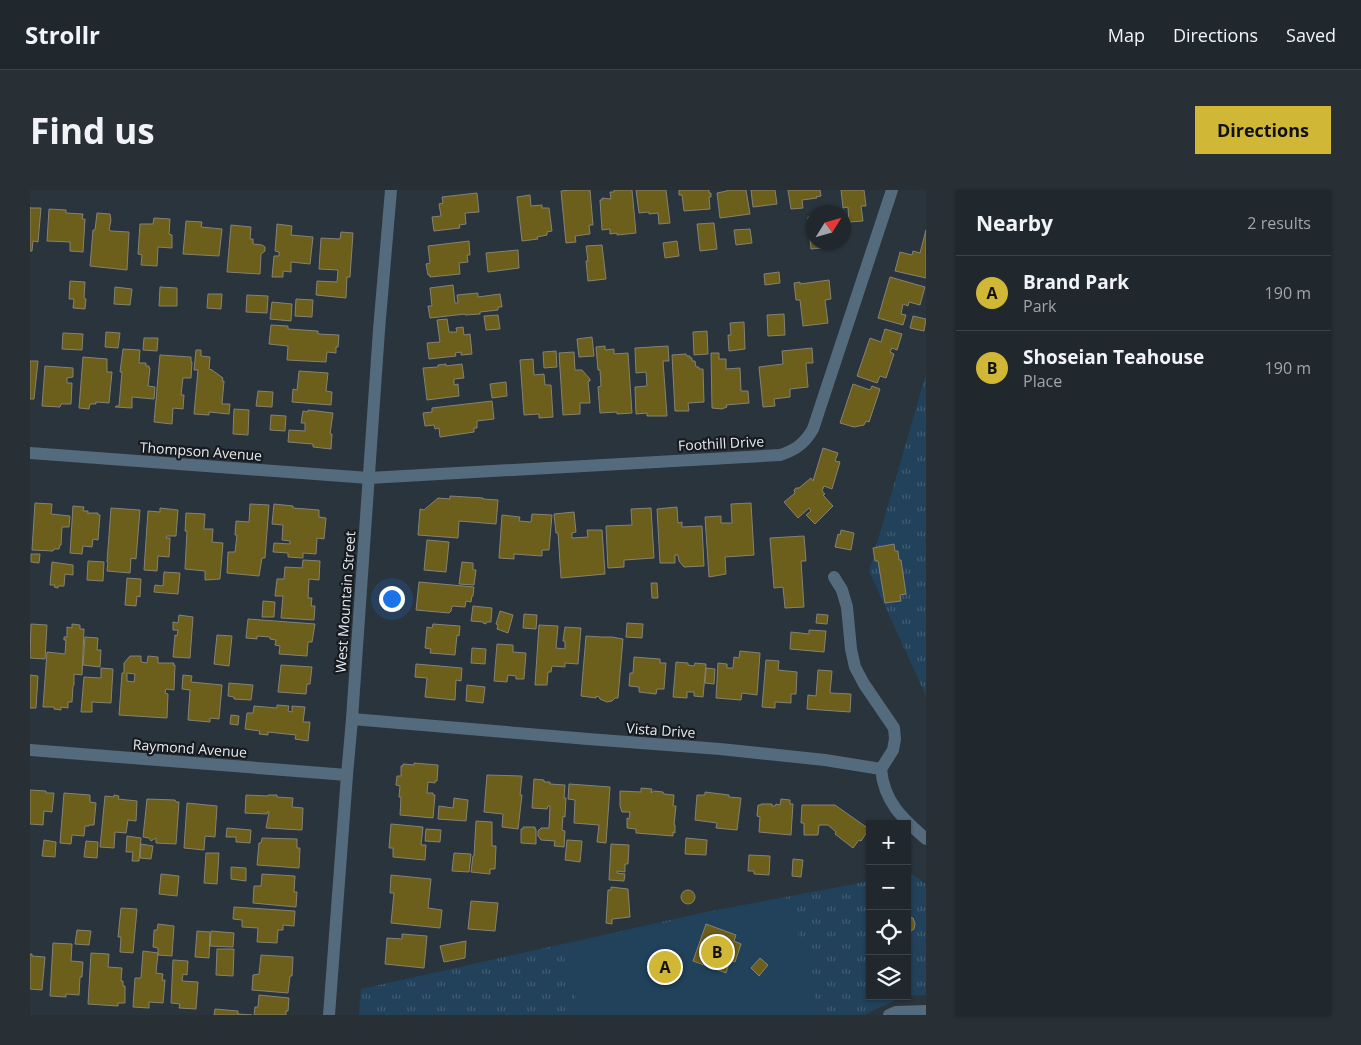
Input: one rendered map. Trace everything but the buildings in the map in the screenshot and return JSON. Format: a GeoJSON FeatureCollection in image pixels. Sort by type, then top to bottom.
{"type":"FeatureCollection","features":[{"type":"Feature","properties":{"kind":"street","name":"West Mountain Street"},"geometry":{"type":"LineString","coordinates":[[330,1015],[390,190]]}},
{"type":"Feature","properties":{"kind":"street","name":"Foothill Drive"},"geometry":{"type":"LineString","coordinates":[[369,478],[780,455],[790,452],[800,446],[813,429],[892,190]]}},
{"type":"Feature","properties":{"kind":"street","name":"Thompson Avenue"},"geometry":{"type":"LineString","coordinates":[[30,453],[369,478]]}},
{"type":"Feature","properties":{"kind":"street"},"geometry":{"type":"LineString","coordinates":[[834,577],[842,590],[847,607],[851,649],[855,667],[875,702],[894,728],[896,739],[893,750],[881,769],[882,782],[893,807],[907,823],[926,839]]}},
{"type":"Feature","properties":{"kind":"street","name":"Vista Drive"},"geometry":{"type":"LineString","coordinates":[[352,718],[588,740],[720,749],[825,760],[881,769]]}},
{"type":"Feature","properties":{"kind":"street","name":"Raymond Avenue"},"geometry":{"type":"LineString","coordinates":[[30,750],[347,775]]}},
{"type":"Feature","properties":{"kind":"street"},"geometry":{"type":"LineString","coordinates":[[889,1015],[896,1012],[926,1010]]}},
{"type":"Feature","properties":{"kind":"green space"},"geometry":{"type":"Polygon","coordinates":[[[926,374],[926,696],[869,571],[926,374]]]}},
{"type":"Feature","properties":{"kind":"green space"},"geometry":{"type":"Polygon","coordinates":[[[911,874],[926,884],[926,995],[911,996],[911,874]]]}},
{"type":"Feature","properties":{"kind":"green space"},"geometry":{"type":"Polygon","coordinates":[[[866,882],[866,1000],[896,1000],[864,1015],[359,1015],[361,989],[706,912],[866,882]]]}},
{"type":"Feature","properties":{"kind":"green space"},"geometry":{"type":"Polygon","coordinates":[[[785,897],[814,979],[816,1015],[581,1015],[561,945],[785,897]]]}},
{"type":"Feature","properties":{"kind":"place","name":"Shoseian Teahouse"},"geometry":{"type":"Point","coordinates":[717,952]}},
{"type":"Feature","properties":{"kind":"place","name":"Brand Park"},"geometry":{"type":"Point","coordinates":[665,967]}}]}
